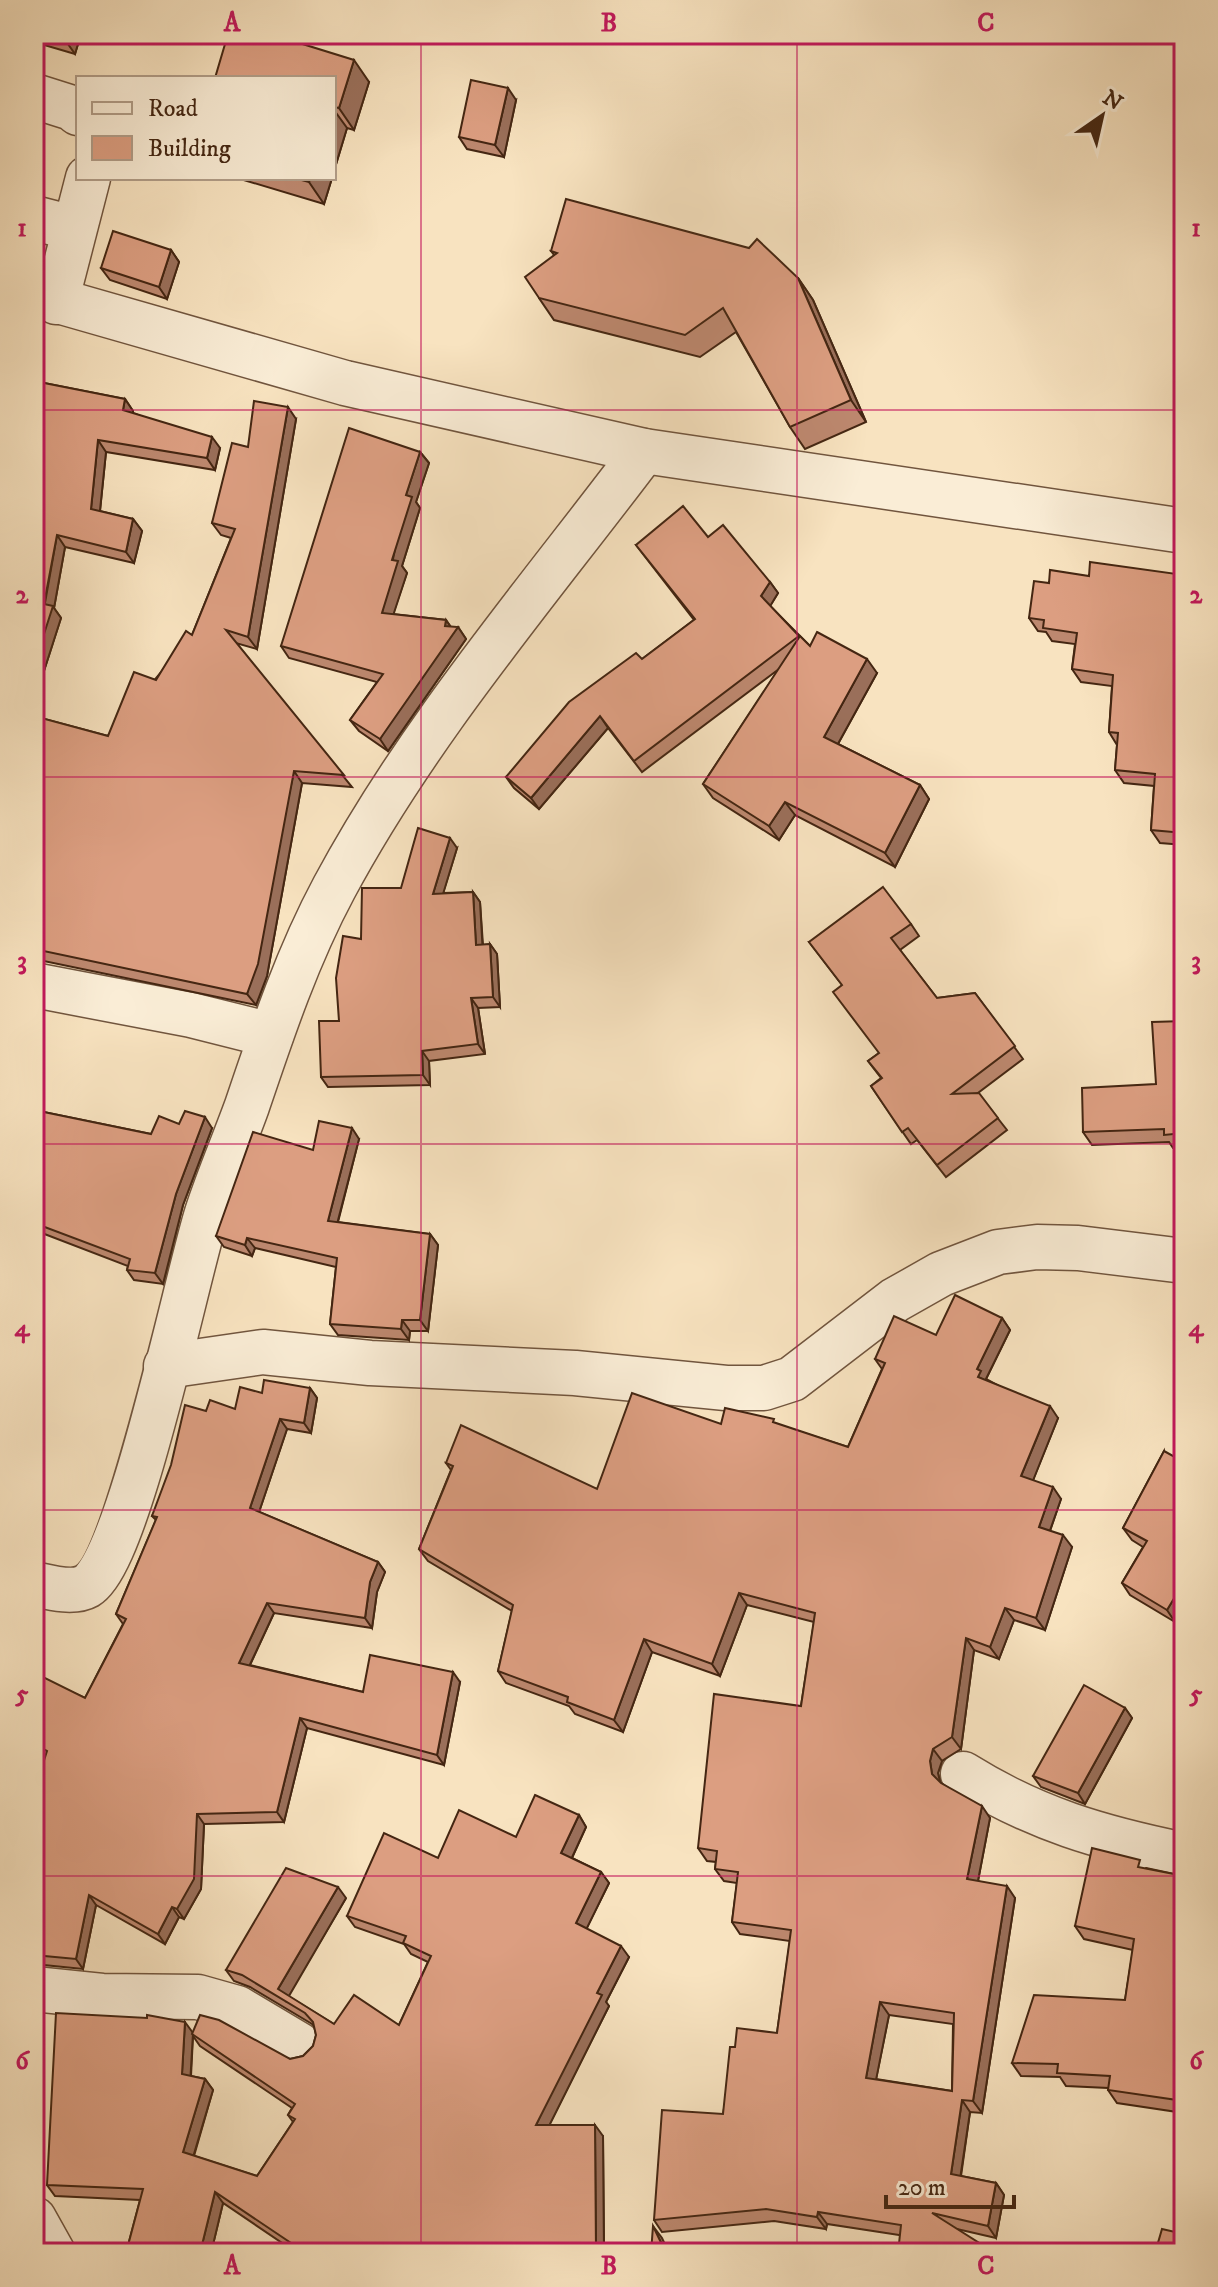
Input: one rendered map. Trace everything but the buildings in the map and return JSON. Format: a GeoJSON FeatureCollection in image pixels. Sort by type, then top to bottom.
{"type":"FeatureCollection","features":[{"type":"Feature","properties":{"kind":"street"},"geometry":{"type":"LineString","coordinates":[[34,96],[76,111]]}},
{"type":"Feature","properties":{"kind":"street"},"geometry":{"type":"LineString","coordinates":[[86,180],[54,223],[45,298],[345,383],[644,451],[1184,531]]}},
{"type":"Feature","properties":{"kind":"street"},"geometry":{"type":"LineString","coordinates":[[34,1584],[75,1589],[87,1587],[102,1571],[140,1472],[206,1214],[271,1035],[335,886],[410,765],[644,451]]}},
{"type":"Feature","properties":{"kind":"street"},"geometry":{"type":"LineString","coordinates":[[34,985],[191,1015],[271,1035]]}},
{"type":"Feature","properties":{"kind":"street"},"geometry":{"type":"LineString","coordinates":[[166,1366],[263,1352],[370,1363],[575,1373],[726,1388],[764,1388],[792,1379],[895,1300],[941,1274],[998,1252],[1037,1247],[1078,1248],[1184,1261]]}},
{"type":"Feature","properties":{"kind":"street"},"geometry":{"type":"LineString","coordinates":[[963,1774],[1002,1798],[1047,1819],[1110,1839],[1184,1855]]}},
{"type":"Feature","properties":{"kind":"street"},"geometry":{"type":"LineString","coordinates":[[34,1989],[102,1996],[198,1997],[237,2008],[299,2045]]}},
{"type":"Feature","properties":{"kind":"street"},"geometry":{"type":"LineString","coordinates":[[34,2219],[53,2253]]}}]}
